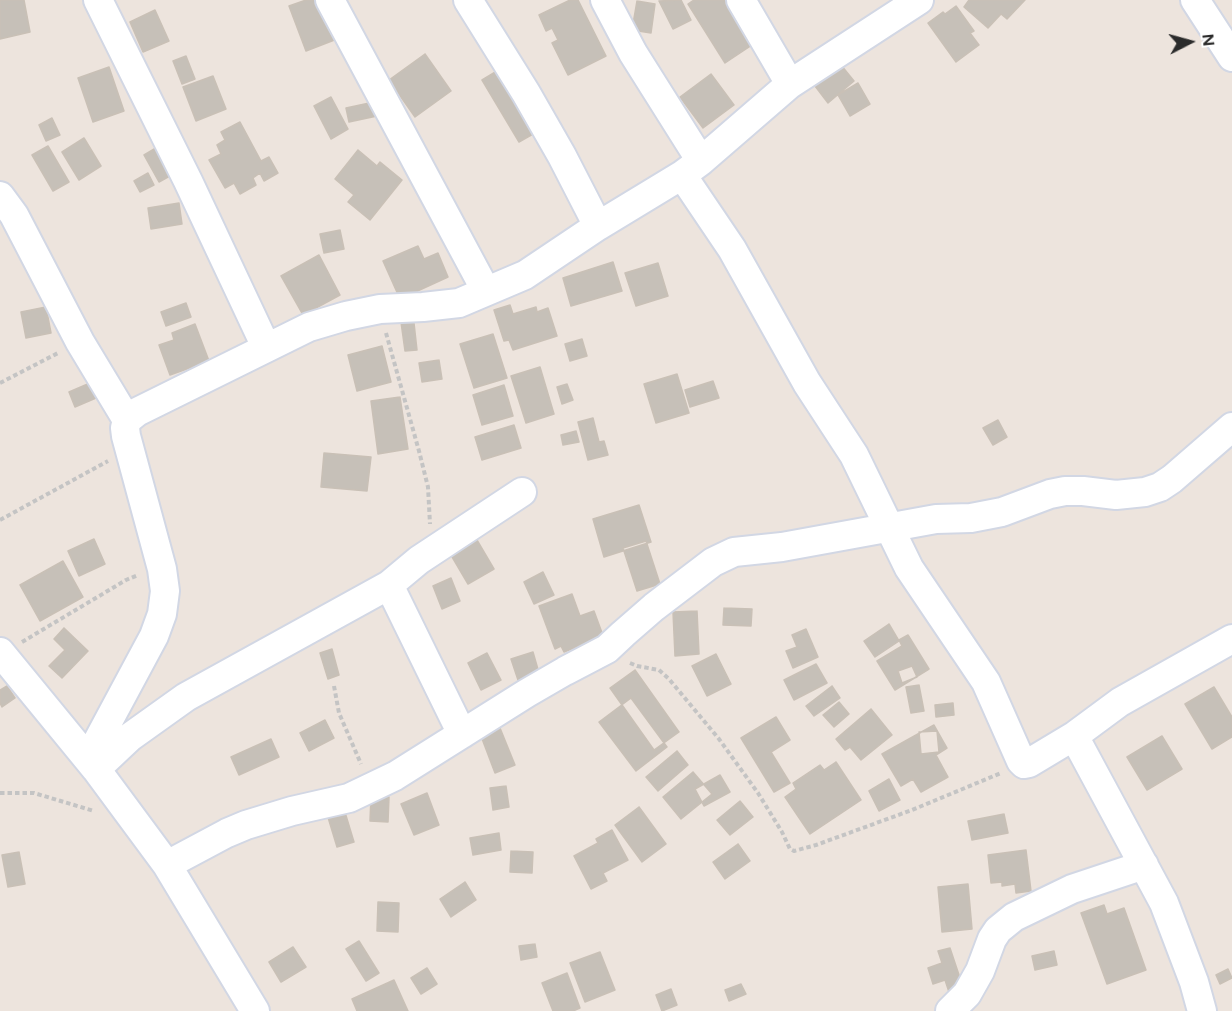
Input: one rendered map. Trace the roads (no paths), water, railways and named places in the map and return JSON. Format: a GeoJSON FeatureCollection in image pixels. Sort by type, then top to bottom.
{"type":"FeatureCollection","features":[{"type":"Feature","properties":{"kind":"street"},"geometry":{"type":"LineString","coordinates":[[98,0],[188,180],[266,347]]}},
{"type":"Feature","properties":{"kind":"street"},"geometry":{"type":"LineString","coordinates":[[330,0],[486,291]]}},
{"type":"Feature","properties":{"kind":"street"},"geometry":{"type":"LineString","coordinates":[[468,0],[526,93],[598,226]]}},
{"type":"Feature","properties":{"kind":"street"},"geometry":{"type":"LineString","coordinates":[[605,0],[732,249],[807,383],[854,455],[909,568],[986,682],[1021,761],[1029,764],[1074,736],[1120,702],[1232,639]]}},
{"type":"Feature","properties":{"kind":"street"},"geometry":{"type":"LineString","coordinates":[[741,0],[790,84]]}},
{"type":"Feature","properties":{"kind":"street"},"geometry":{"type":"LineString","coordinates":[[92,764],[154,636],[162,614],[165,591],[162,569],[129,450],[125,428],[127,420],[137,412],[309,327],[380,309],[459,303],[525,275],[598,226],[692,168],[790,84],[888,9],[919,0]]}},
{"type":"Feature","properties":{"kind":"street"},"geometry":{"type":"LineString","coordinates":[[1196,0],[1232,57]]}},
{"type":"Feature","properties":{"kind":"street"},"geometry":{"type":"LineString","coordinates":[[0,196],[14,215],[80,342],[127,420]]}},
{"type":"Feature","properties":{"kind":"street"},"geometry":{"type":"LineString","coordinates":[[167,865],[246,825],[292,811],[349,798],[395,776],[555,676],[607,649],[646,614],[713,562],[734,552],[782,547],[936,519],[971,518],[1002,512],[1050,494],[1065,491],[1116,495],[1145,492],[1160,487],[1172,479],[1232,428]]}},
{"type":"Feature","properties":{"kind":"street"},"geometry":{"type":"LineString","coordinates":[[92,764],[186,697],[389,585],[419,560],[522,492]]}},
{"type":"Feature","properties":{"kind":"street"},"geometry":{"type":"LineString","coordinates":[[389,585],[462,734]]}},
{"type":"Feature","properties":{"kind":"street"},"geometry":{"type":"LineString","coordinates":[[1,653],[92,764],[167,865],[255,1011]]}},
{"type":"Feature","properties":{"kind":"street"},"geometry":{"type":"LineString","coordinates":[[1074,736],[1164,903],[1194,982],[1202,1011]]}},
{"type":"Feature","properties":{"kind":"street"},"geometry":{"type":"LineString","coordinates":[[950,1011],[967,994],[998,930],[1014,917],[1072,890],[1144,865]]}}]}
